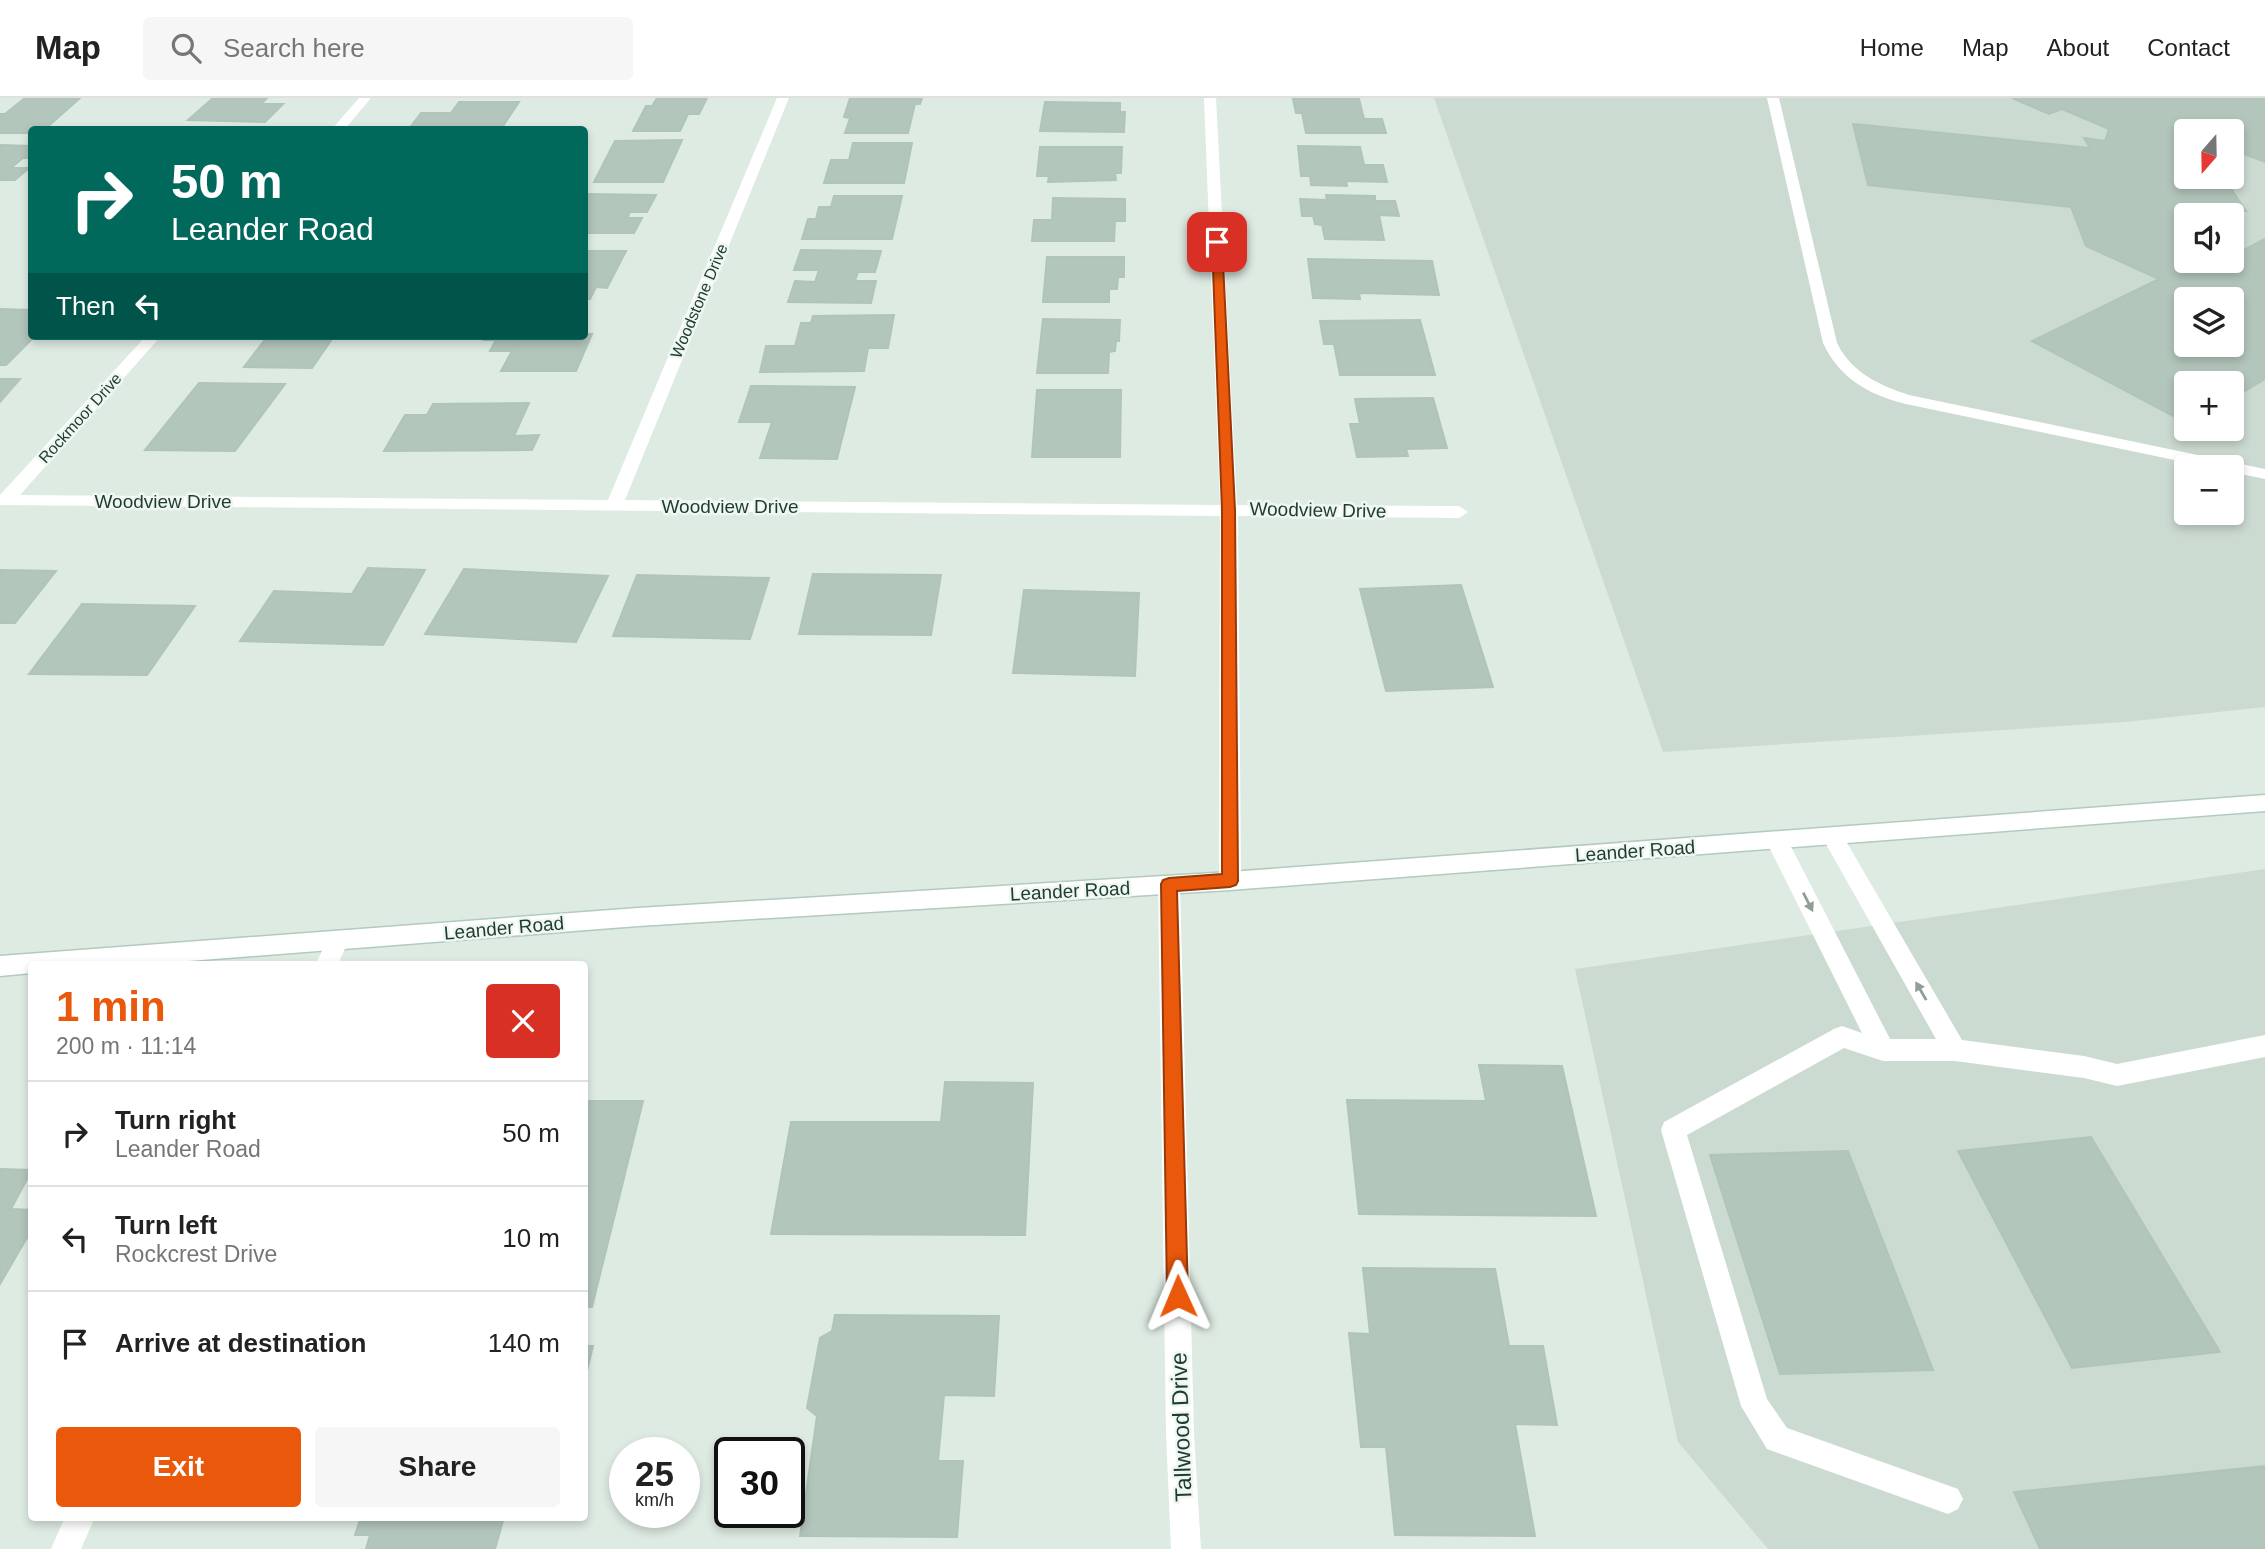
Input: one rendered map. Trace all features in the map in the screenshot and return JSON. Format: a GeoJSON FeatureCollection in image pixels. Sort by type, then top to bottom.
{"type":"FeatureCollection","features":[{"type":"Feature","properties":{"kind":"street"},"geometry":{"type":"LineString","coordinates":[[340,126],[365,98]]}},
{"type":"Feature","properties":{"kind":"street","name":"Woodstone Drive"},"geometry":{"type":"LineString","coordinates":[[614,505],[783,98]]}},
{"type":"Feature","properties":{"kind":"street"},"geometry":{"type":"LineString","coordinates":[[1210,98],[1229,510],[1230,881]]}},
{"type":"Feature","properties":{"kind":"street"},"geometry":{"type":"LineString","coordinates":[[1773,98],[1830,343],[1836,358],[1863,383],[1906,399],[2265,474]]}},
{"type":"Feature","properties":{"kind":"street","name":"Rockmoor Drive"},"geometry":{"type":"LineString","coordinates":[[3,500],[150,340]]}},
{"type":"Feature","properties":{"kind":"street","name":"Woodview Drive"},"geometry":{"type":"LineString","coordinates":[[3,500],[1459,512]]}},
{"type":"Feature","properties":{"kind":"street","name":"Leander Road"},"geometry":{"type":"LineString","coordinates":[[70,961],[638,917],[1230,881],[2265,803]]}},
{"type":"Feature","properties":{"kind":"street"},"geometry":{"type":"LineString","coordinates":[[1833,837],[1955,1050]]}},
{"type":"Feature","properties":{"kind":"street"},"geometry":{"type":"LineString","coordinates":[[1777,841],[1883,1050]]}},
{"type":"Feature","properties":{"kind":"street","name":"Tallwood Drive"},"geometry":{"type":"LineString","coordinates":[[1169,884],[1180,1419],[1186,1549]]}},
{"type":"Feature","properties":{"kind":"street"},"geometry":{"type":"LineString","coordinates":[[328,961],[337,942]]}},
{"type":"Feature","properties":{"kind":"street","name":"Leander Road"},"geometry":{"type":"LineString","coordinates":[[0,966],[28,964]]}},
{"type":"Feature","properties":{"kind":"street"},"geometry":{"type":"LineString","coordinates":[[1948,1499],[1777,1439],[1755,1406],[1673,1129],[1842,1037],[1883,1050],[1955,1050],[2084,1067],[2118,1075],[2265,1046]]}},
{"type":"Feature","properties":{"kind":"street"},"geometry":{"type":"LineString","coordinates":[[66,1549],[78,1521]]}},
{"type":"Feature","properties":{"kind":"shaded area"},"geometry":{"type":"Polygon","coordinates":[[[1434,98],[2265,98],[2265,707],[2125,722],[1663,752],[1434,98]]]}},
{"type":"Feature","properties":{"kind":"shaded area"},"geometry":{"type":"Polygon","coordinates":[[[2265,869],[2265,1549],[1768,1549],[1678,1442],[1575,969],[2265,869]]]}},
{"type":"Feature","properties":{"kind":"building"},"geometry":{"type":"Polygon","coordinates":[[[25,98],[80,98],[48,126],[28,126],[28,133],[0,133],[0,114],[5,114],[25,98]]]}},
{"type":"Feature","properties":{"kind":"building"},"geometry":{"type":"Polygon","coordinates":[[[213,98],[267,98],[261,104],[283,104],[265,122],[188,120],[213,98]]]}},
{"type":"Feature","properties":{"kind":"building"},"geometry":{"type":"Polygon","coordinates":[[[657,98],[707,98],[699,114],[688,114],[680,131],[633,131],[646,106],[652,106],[657,98]]]}},
{"type":"Feature","properties":{"kind":"building"},"geometry":{"type":"Polygon","coordinates":[[[850,98],[922,98],[920,104],[915,104],[908,133],[845,133],[850,118],[844,117],[850,98]]]}},
{"type":"Feature","properties":{"kind":"building"},"geometry":{"type":"Polygon","coordinates":[[[2012,98],[2265,98],[2265,162],[2244,154],[2244,119],[2174,119],[2174,189],[2231,189],[2241,203],[2174,203],[2174,273],[2244,273],[2244,250],[2265,239],[2265,379],[2244,391],[2244,371],[2174,371],[2173,416],[2032,341],[2159,279],[2086,246],[2071,207],[1868,185],[1853,124],[2090,148],[2084,138],[2105,141],[2109,129],[2062,109],[2049,114],[2012,98]]]}},
{"type":"Feature","properties":{"kind":"building"},"geometry":{"type":"Polygon","coordinates":[[[1293,99],[1359,99],[1364,119],[1382,119],[1386,133],[1306,133],[1302,113],[1296,113],[1293,99]]]}},
{"type":"Feature","properties":{"kind":"building"},"geometry":{"type":"Polygon","coordinates":[[[459,102],[519,102],[503,126],[411,126],[421,113],[451,113],[459,102]]]}},
{"type":"Feature","properties":{"kind":"building"},"geometry":{"type":"Polygon","coordinates":[[[1045,102],[1120,103],[1120,112],[1125,112],[1124,132],[1040,131],[1045,102]]]}},
{"type":"Feature","properties":{"kind":"building"},"geometry":{"type":"Polygon","coordinates":[[[682,140],[663,182],[594,182],[615,141],[682,140]]]}},
{"type":"Feature","properties":{"kind":"building"},"geometry":{"type":"Polygon","coordinates":[[[853,143],[912,143],[904,183],[824,183],[831,160],[849,160],[853,143]]]}},
{"type":"Feature","properties":{"kind":"building"},"geometry":{"type":"Polygon","coordinates":[[[0,145],[28,146],[28,158],[23,158],[11,168],[28,169],[15,180],[0,180],[0,145]]]}},
{"type":"Feature","properties":{"kind":"building"},"geometry":{"type":"Polygon","coordinates":[[[1298,146],[1360,147],[1364,165],[1383,165],[1387,182],[1346,181],[1347,186],[1311,185],[1310,176],[1301,176],[1298,146]]]}},
{"type":"Feature","properties":{"kind":"building"},"geometry":{"type":"Polygon","coordinates":[[[1040,147],[1122,147],[1121,173],[1115,173],[1116,180],[1048,182],[1049,176],[1037,176],[1040,147]]]}},
{"type":"Feature","properties":{"kind":"building"},"geometry":{"type":"Polygon","coordinates":[[[588,194],[656,195],[647,212],[630,212],[627,218],[642,218],[634,233],[588,233],[588,194]]]}},
{"type":"Feature","properties":{"kind":"building"},"geometry":{"type":"Polygon","coordinates":[[[1326,195],[1375,196],[1375,201],[1395,201],[1399,216],[1379,215],[1384,240],[1325,239],[1322,225],[1315,224],[1313,216],[1302,216],[1300,199],[1327,200],[1326,195]]]}},
{"type":"Feature","properties":{"kind":"building"},"geometry":{"type":"Polygon","coordinates":[[[834,196],[902,196],[892,239],[802,239],[808,219],[816,219],[819,207],[831,207],[834,196]]]}},
{"type":"Feature","properties":{"kind":"building"},"geometry":{"type":"Polygon","coordinates":[[[1053,198],[1125,199],[1125,221],[1115,221],[1114,241],[1032,241],[1034,220],[1052,220],[1053,198]]]}},
{"type":"Feature","properties":{"kind":"building"},"geometry":{"type":"Polygon","coordinates":[[[801,250],[881,251],[875,272],[858,272],[855,281],[876,281],[871,303],[788,302],[795,281],[815,282],[819,270],[794,270],[801,250]]]}},
{"type":"Feature","properties":{"kind":"building"},"geometry":{"type":"Polygon","coordinates":[[[588,251],[626,251],[607,288],[596,287],[590,299],[588,251]]]}},
{"type":"Feature","properties":{"kind":"building"},"geometry":{"type":"Polygon","coordinates":[[[1047,257],[1124,257],[1124,277],[1118,277],[1117,289],[1109,289],[1109,302],[1043,302],[1047,257]]]}},
{"type":"Feature","properties":{"kind":"building"},"geometry":{"type":"Polygon","coordinates":[[[1308,259],[1432,261],[1439,295],[1359,293],[1360,299],[1313,298],[1308,259]]]}},
{"type":"Feature","properties":{"kind":"building"},"geometry":{"type":"Polygon","coordinates":[[[0,309],[28,310],[28,340],[31,340],[6,365],[0,365],[0,309]]]}},
{"type":"Feature","properties":{"kind":"building"},"geometry":{"type":"Polygon","coordinates":[[[894,315],[888,348],[868,348],[864,371],[760,372],[766,346],[795,346],[801,323],[811,323],[813,316],[894,315]]]}},
{"type":"Feature","properties":{"kind":"building"},"geometry":{"type":"Polygon","coordinates":[[[1043,319],[1120,320],[1119,341],[1116,341],[1115,351],[1109,352],[1108,373],[1037,373],[1043,319]]]}},
{"type":"Feature","properties":{"kind":"building"},"geometry":{"type":"Polygon","coordinates":[[[1420,320],[1435,375],[1340,375],[1334,344],[1324,344],[1320,321],[1420,320]]]}},
{"type":"Feature","properties":{"kind":"building"},"geometry":{"type":"Polygon","coordinates":[[[588,334],[592,334],[576,371],[501,371],[512,351],[490,351],[496,340],[588,340],[588,334]]]}},
{"type":"Feature","properties":{"kind":"building"},"geometry":{"type":"Polygon","coordinates":[[[264,340],[331,340],[312,368],[244,367],[264,340]]]}},
{"type":"Feature","properties":{"kind":"building"},"geometry":{"type":"Polygon","coordinates":[[[0,379],[20,379],[0,402],[0,379]]]}},
{"type":"Feature","properties":{"kind":"building"},"geometry":{"type":"Polygon","coordinates":[[[199,383],[285,384],[235,451],[145,450],[199,383]]]}},
{"type":"Feature","properties":{"kind":"building"},"geometry":{"type":"Polygon","coordinates":[[[751,386],[855,387],[837,459],[760,458],[772,422],[739,422],[751,386]]]}},
{"type":"Feature","properties":{"kind":"building"},"geometry":{"type":"Polygon","coordinates":[[[1037,390],[1121,390],[1120,457],[1032,457],[1037,390]]]}},
{"type":"Feature","properties":{"kind":"building"},"geometry":{"type":"Polygon","coordinates":[[[1433,398],[1447,448],[1406,449],[1408,456],[1357,457],[1350,424],[1360,424],[1355,399],[1433,398]]]}},
{"type":"Feature","properties":{"kind":"building"},"geometry":{"type":"Polygon","coordinates":[[[529,403],[514,436],[539,435],[532,450],[384,451],[405,415],[427,415],[433,404],[529,403]]]}},
{"type":"Feature","properties":{"kind":"building"},"geometry":{"type":"Polygon","coordinates":[[[368,568],[425,570],[383,645],[240,641],[274,591],[352,594],[368,568]]]}},
{"type":"Feature","properties":{"kind":"building"},"geometry":{"type":"Polygon","coordinates":[[[464,569],[608,576],[576,642],[425,634],[464,569]]]}},
{"type":"Feature","properties":{"kind":"building"},"geometry":{"type":"Polygon","coordinates":[[[0,570],[56,571],[15,623],[0,623],[0,570]]]}},
{"type":"Feature","properties":{"kind":"building"},"geometry":{"type":"Polygon","coordinates":[[[813,574],[941,575],[931,635],[799,634],[813,574]]]}},
{"type":"Feature","properties":{"kind":"building"},"geometry":{"type":"Polygon","coordinates":[[[637,575],[769,578],[750,639],[613,636],[637,575]]]}},
{"type":"Feature","properties":{"kind":"building"},"geometry":{"type":"Polygon","coordinates":[[[1461,585],[1493,687],[1386,691],[1360,589],[1461,585]]]}},
{"type":"Feature","properties":{"kind":"building"},"geometry":{"type":"Polygon","coordinates":[[[1024,590],[1139,593],[1135,676],[1013,673],[1024,590]]]}},
{"type":"Feature","properties":{"kind":"building"},"geometry":{"type":"Polygon","coordinates":[[[82,604],[195,606],[147,675],[29,674],[82,604]]]}},
{"type":"Feature","properties":{"kind":"building"},"geometry":{"type":"Polygon","coordinates":[[[1479,1065],[1562,1066],[1596,1216],[1359,1214],[1347,1100],[1486,1101],[1479,1065]]]}},
{"type":"Feature","properties":{"kind":"building"},"geometry":{"type":"Polygon","coordinates":[[[945,1082],[1033,1083],[1025,1235],[771,1234],[791,1122],[941,1122],[945,1082]]]}},
{"type":"Feature","properties":{"kind":"building"},"geometry":{"type":"Polygon","coordinates":[[[588,1101],[643,1101],[592,1307],[588,1307],[588,1101]]]}},
{"type":"Feature","properties":{"kind":"building"},"geometry":{"type":"Polygon","coordinates":[[[2091,1137],[2220,1352],[2072,1368],[1958,1151],[2091,1137]]]}},
{"type":"Feature","properties":{"kind":"building"},"geometry":{"type":"Polygon","coordinates":[[[1848,1151],[1933,1370],[1780,1374],[1710,1155],[1848,1151]]]}},
{"type":"Feature","properties":{"kind":"building"},"geometry":{"type":"Polygon","coordinates":[[[0,1169],[28,1170],[28,1177],[11,1209],[28,1210],[28,1236],[0,1284],[0,1169]]]}},
{"type":"Feature","properties":{"kind":"building"},"geometry":{"type":"Polygon","coordinates":[[[1363,1268],[1495,1269],[1509,1346],[1543,1346],[1557,1425],[1515,1424],[1535,1536],[1395,1535],[1386,1447],[1361,1447],[1349,1333],[1370,1334],[1363,1268]]]}},
{"type":"Feature","properties":{"kind":"building"},"geometry":{"type":"Polygon","coordinates":[[[835,1315],[999,1316],[994,1396],[944,1395],[938,1461],[963,1461],[957,1537],[800,1536],[801,1528],[805,1528],[805,1501],[817,1416],[807,1408],[820,1338],[832,1331],[835,1315]]]}},
{"type":"Feature","properties":{"kind":"building"},"geometry":{"type":"Polygon","coordinates":[[[588,1346],[593,1346],[588,1367],[588,1346]]]}},
{"type":"Feature","properties":{"kind":"building"},"geometry":{"type":"Polygon","coordinates":[[[2265,1466],[2265,1549],[2040,1549],[2014,1492],[2265,1466]]]}},
{"type":"Feature","properties":{"kind":"building"},"geometry":{"type":"Polygon","coordinates":[[[360,1521],[503,1521],[495,1549],[366,1549],[370,1535],[355,1535],[360,1521]]]}},
{"type":"Feature","properties":{"kind":"route"},"geometry":{"type":"LineString","coordinates":[[1178,1296],[1169,884],[1230,881],[1229,510],[1217,242]]}}]}
